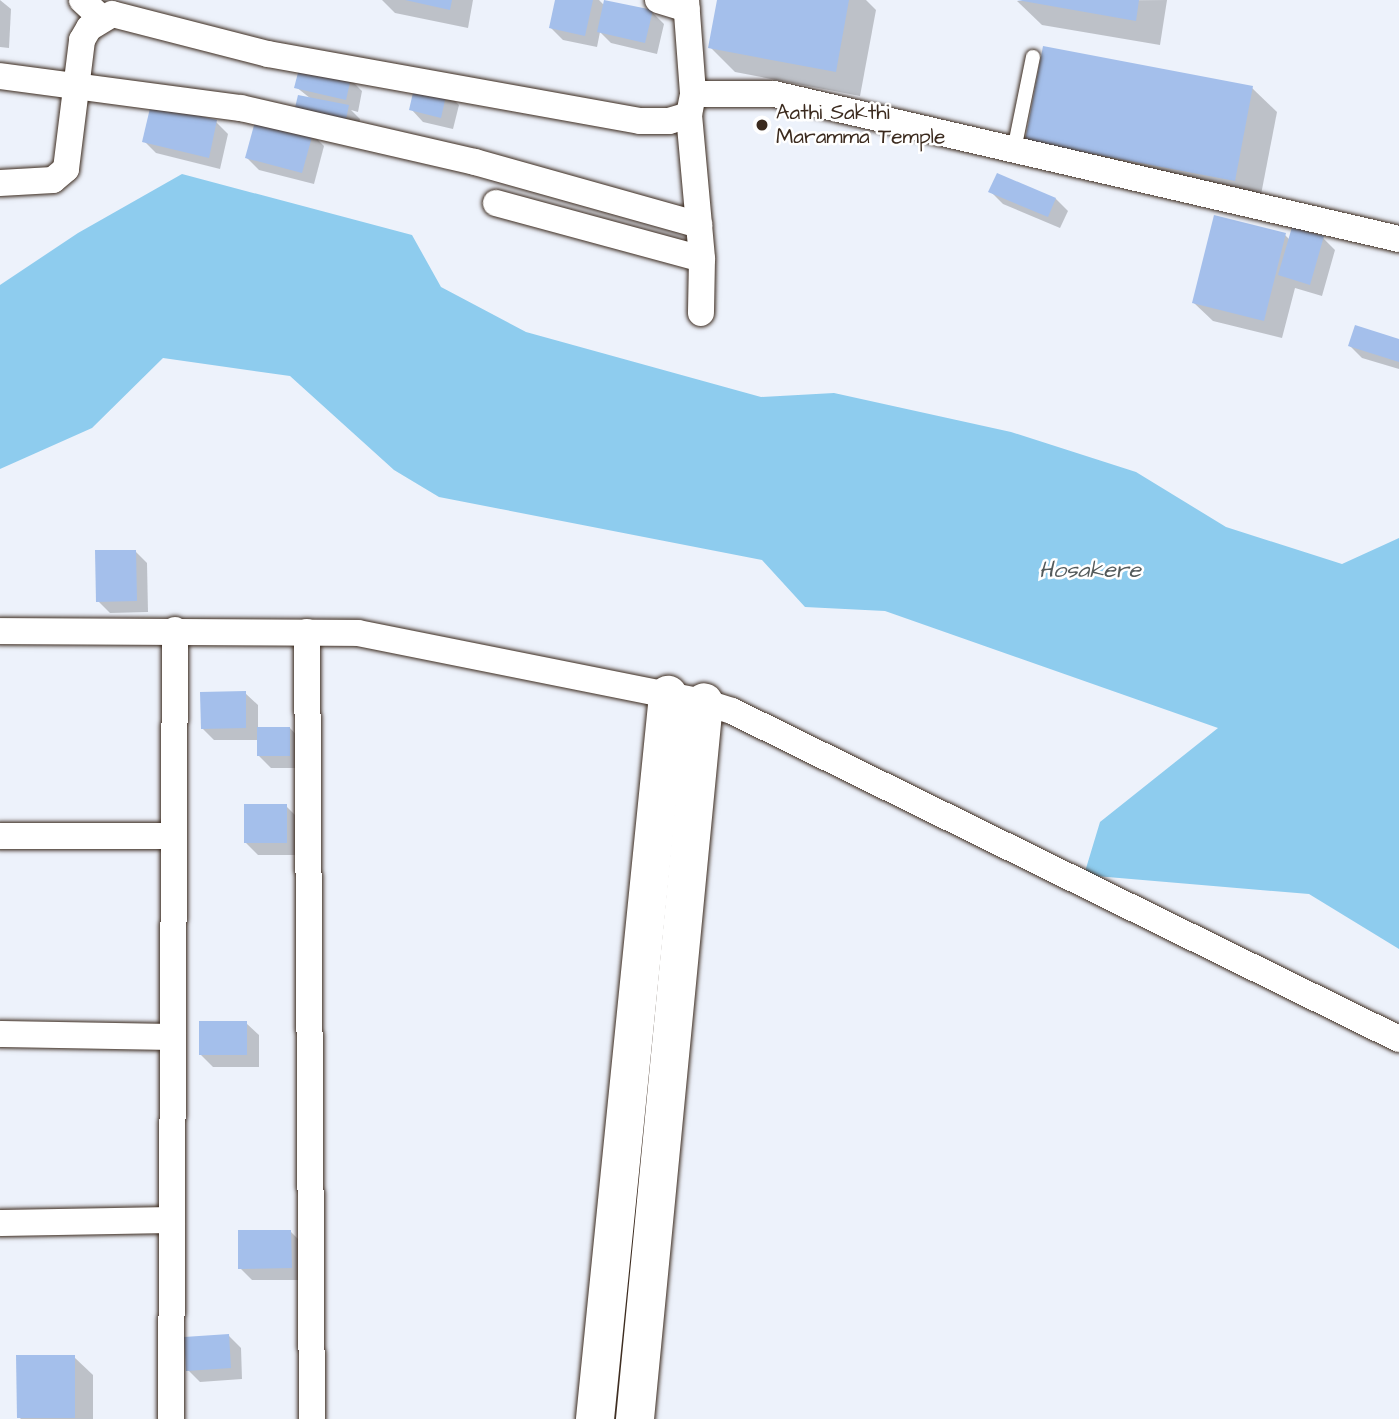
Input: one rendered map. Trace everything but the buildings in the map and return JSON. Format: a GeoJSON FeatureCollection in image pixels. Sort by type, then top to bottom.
{"type":"FeatureCollection","features":[{"type":"Feature","properties":{"kind":"street"},"geometry":{"type":"LineString","coordinates":[[658,0],[686,4],[702,258],[701,313]]}},
{"type":"Feature","properties":{"kind":"street"},"geometry":{"type":"LineString","coordinates":[[0,183],[53,180],[66,169],[82,40],[92,9],[268,54],[640,121],[669,121],[691,105],[774,94],[1399,239]]}},
{"type":"Feature","properties":{"kind":"street"},"geometry":{"type":"LineString","coordinates":[[0,76],[242,108],[475,162],[699,225]]}},
{"type":"Feature","properties":{"kind":"street"},"geometry":{"type":"LineString","coordinates":[[496,203],[702,258]]}},
{"type":"Feature","properties":{"kind":"street"},"geometry":{"type":"LineString","coordinates":[[172,1419],[175,630]]}},
{"type":"Feature","properties":{"kind":"street"},"geometry":{"type":"LineString","coordinates":[[0,631],[358,633],[686,699],[732,711],[1399,1039]]}},
{"type":"Feature","properties":{"kind":"street"},"geometry":{"type":"LineString","coordinates":[[307,632],[312,1419]]}},
{"type":"Feature","properties":{"kind":"street"},"geometry":{"type":"LineString","coordinates":[[594,1419],[686,699]]}},
{"type":"Feature","properties":{"kind":"street"},"geometry":{"type":"LineString","coordinates":[[635,1419],[686,699]]}},
{"type":"Feature","properties":{"kind":"street"},"geometry":{"type":"LineString","coordinates":[[0,836],[174,836]]}},
{"type":"Feature","properties":{"kind":"street"},"geometry":{"type":"LineString","coordinates":[[0,1034],[173,1037]]}},
{"type":"Feature","properties":{"kind":"street"},"geometry":{"type":"LineString","coordinates":[[0,1223],[172,1220]]}},
{"type":"Feature","properties":{"kind":"lane"},"geometry":{"type":"LineString","coordinates":[[1014,150],[1033,57]]}},
{"type":"Feature","properties":{"kind":"water","name":"Hosakere"},"geometry":{"type":"Polygon","coordinates":[[[182,174],[412,235],[441,287],[526,332],[761,397],[834,393],[1011,432],[1136,472],[1226,527],[1342,564],[1399,538],[1399,949],[1309,894],[1084,875],[1100,822],[1218,728],[885,611],[805,607],[762,560],[439,497],[394,470],[290,376],[163,358],[92,428],[0,469],[0,285],[78,233],[182,174]]]}},
{"type":"Feature","properties":{"kind":"place","name":"Aathi Sakthi Maramma Temple"},"geometry":{"type":"Point","coordinates":[762,125]}}]}
